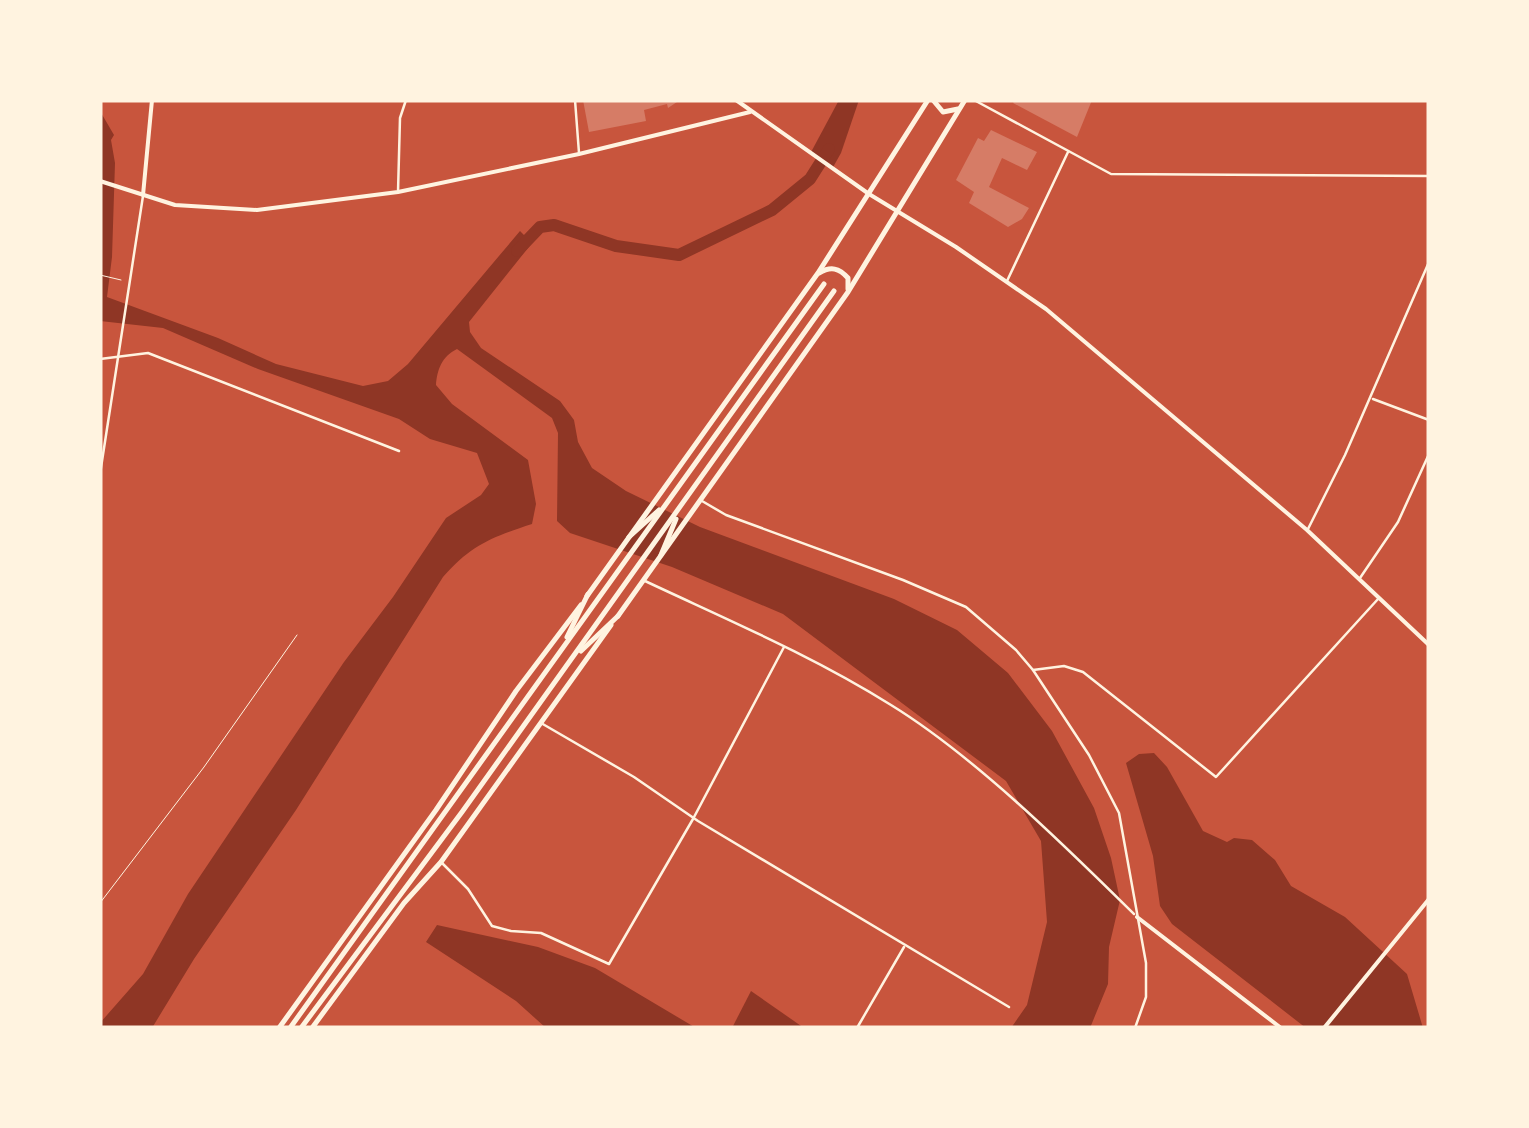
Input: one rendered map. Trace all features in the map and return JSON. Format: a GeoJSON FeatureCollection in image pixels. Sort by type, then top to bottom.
{"type":"FeatureCollection","features":[{"type":"Feature","properties":{"kind":"main road"},"geometry":{"type":"LineString","coordinates":[[279,1028],[436,810],[516,691],[818,274],[931,100],[943,112],[960,109]]}},
{"type":"Feature","properties":{"kind":"main road"},"geometry":{"type":"LineString","coordinates":[[312,1028],[404,903],[441,862],[848,292],[965,100]]}},
{"type":"Feature","properties":{"kind":"main road"},"geometry":{"type":"LineString","coordinates":[[818,274],[830,268],[837,270],[848,278],[848,292]]}},
{"type":"Feature","properties":{"kind":"main road"},"geometry":{"type":"LineString","coordinates":[[290,1028],[824,284]]}},
{"type":"Feature","properties":{"kind":"main road"},"geometry":{"type":"LineString","coordinates":[[302,1028],[572,660],[834,291]]}},
{"type":"Feature","properties":{"kind":"main road"},"geometry":{"type":"LineString","coordinates":[[629,537],[668,502]]}},
{"type":"Feature","properties":{"kind":"main road"},"geometry":{"type":"LineString","coordinates":[[661,556],[680,507]]}},
{"type":"Feature","properties":{"kind":"main road"},"geometry":{"type":"LineString","coordinates":[[559,653],[588,594]]}},
{"type":"Feature","properties":{"kind":"main road"},"geometry":{"type":"LineString","coordinates":[[572,660],[618,616]]}},
{"type":"Feature","properties":{"kind":"street"},"geometry":{"type":"LineString","coordinates":[[100,474],[144,194],[152,100]]}},
{"type":"Feature","properties":{"kind":"street"},"geometry":{"type":"LineString","coordinates":[[224,100],[249,100]]}},
{"type":"Feature","properties":{"kind":"street"},"geometry":{"type":"LineString","coordinates":[[398,192],[400,118],[406,100]]}},
{"type":"Feature","properties":{"kind":"street"},"geometry":{"type":"LineString","coordinates":[[576,100],[579,154]]}},
{"type":"Feature","properties":{"kind":"street"},"geometry":{"type":"LineString","coordinates":[[736,100],[868,194],[1046,309],[1307,530],[1429,646]]}},
{"type":"Feature","properties":{"kind":"street"},"geometry":{"type":"LineString","coordinates":[[974,100],[1111,174],[1429,176]]}},
{"type":"Feature","properties":{"kind":"street"},"geometry":{"type":"LineString","coordinates":[[100,181],[174,205],[258,210],[398,192],[579,154],[750,112]]}},
{"type":"Feature","properties":{"kind":"street"},"geometry":{"type":"LineString","coordinates":[[1007,282],[1069,151]]}},
{"type":"Feature","properties":{"kind":"street"},"geometry":{"type":"LineString","coordinates":[[1307,530],[1371,398],[1429,262]]}},
{"type":"Feature","properties":{"kind":"street"},"geometry":{"type":"LineString","coordinates":[[100,360],[148,353],[398,451]]}},
{"type":"Feature","properties":{"kind":"street"},"geometry":{"type":"LineString","coordinates":[[1371,398],[1429,420]]}},
{"type":"Feature","properties":{"kind":"street"},"geometry":{"type":"LineString","coordinates":[[1359,579],[1398,522],[1429,454]]}},
{"type":"Feature","properties":{"kind":"street"},"geometry":{"type":"LineString","coordinates":[[700,501],[726,515],[966,607],[1016,650],[1089,755],[1120,813],[1146,964],[1146,997],[1135,1028]]}},
{"type":"Feature","properties":{"kind":"street"},"geometry":{"type":"LineString","coordinates":[[644,580],[784,646],[918,723],[1012,801],[1137,918],[1280,1028]]}},
{"type":"Feature","properties":{"kind":"street"},"geometry":{"type":"LineString","coordinates":[[1032,670],[1064,666],[1083,672],[1216,777],[1379,598]]}},
{"type":"Feature","properties":{"kind":"street"},"geometry":{"type":"LineString","coordinates":[[441,862],[468,889],[492,926],[541,933],[609,964],[694,818],[784,646]]}},
{"type":"Feature","properties":{"kind":"street"},"geometry":{"type":"LineString","coordinates":[[539,722],[1010,1007]]}},
{"type":"Feature","properties":{"kind":"street"},"geometry":{"type":"LineString","coordinates":[[1324,1028],[1429,899]]}},
{"type":"Feature","properties":{"kind":"street"},"geometry":{"type":"LineString","coordinates":[[858,1028],[905,946]]}},
{"type":"Feature","properties":{"kind":"lane"},"geometry":{"type":"LineString","coordinates":[[100,903],[298,636]]}},
{"type":"Feature","properties":{"kind":"path"},"geometry":{"type":"LineString","coordinates":[[100,275],[130,282]]}},
{"type":"Feature","properties":{"kind":"shaded area"},"geometry":{"type":"Polygon","coordinates":[[[839,100],[859,100],[832,169],[810,154],[839,100]]]}},
{"type":"Feature","properties":{"kind":"shaded area"},"geometry":{"type":"Polygon","coordinates":[[[100,111],[114,135],[112,257],[107,297],[276,364],[363,386],[388,381],[408,364],[520,231],[532,243],[469,322],[470,332],[481,348],[560,401],[574,420],[578,442],[592,468],[626,491],[700,527],[894,599],[957,630],[1008,673],[1052,731],[1094,808],[1111,858],[1120,900],[1109,947],[1108,984],[1090,1028],[1011,1028],[1027,1005],[1047,922],[1041,841],[1006,781],[783,614],[672,567],[570,533],[557,521],[558,433],[552,418],[457,349],[441,364],[436,385],[452,404],[528,460],[536,504],[532,524],[483,543],[443,577],[152,1028],[100,1028],[100,1023],[143,974],[188,894],[446,518],[481,495],[489,484],[477,453],[430,439],[399,419],[258,369],[163,328],[100,321],[100,111]]]}},
{"type":"Feature","properties":{"kind":"shaded area"},"geometry":{"type":"Polygon","coordinates":[[[1154,753],[1167,767],[1203,831],[1227,842],[1234,838],[1252,840],[1275,860],[1291,886],[1345,917],[1407,974],[1423,1028],[1306,1028],[1172,924],[1160,906],[1153,856],[1126,763],[1139,754],[1154,753]]]}},
{"type":"Feature","properties":{"kind":"shaded area"},"geometry":{"type":"Polygon","coordinates":[[[437,925],[538,947],[595,968],[696,1028],[546,1028],[516,1001],[426,942],[437,925]]]}},
{"type":"Feature","properties":{"kind":"shaded area"},"geometry":{"type":"Polygon","coordinates":[[[751,991],[804,1028],[732,1028],[751,991]]]}},
{"type":"Feature","properties":{"kind":"building"},"geometry":{"type":"Polygon","coordinates":[[[583,100],[680,100],[668,108],[667,104],[644,110],[646,121],[589,132],[583,100]]]}},
{"type":"Feature","properties":{"kind":"building"},"geometry":{"type":"Polygon","coordinates":[[[1092,100],[1077,137],[1013,103],[1092,100]]]}},
{"type":"Feature","properties":{"kind":"building"},"geometry":{"type":"Polygon","coordinates":[[[991,130],[1037,152],[1027,170],[1002,158],[989,187],[1029,208],[1022,219],[1008,227],[969,203],[974,192],[956,180],[978,138],[984,141],[991,130]]]}},
{"type":"Feature","properties":{"kind":"waterway"},"geometry":{"type":"LineString","coordinates":[[517,251],[540,227],[554,225],[616,246],[679,255],[772,210],[810,179],[829,149]]}}]}
